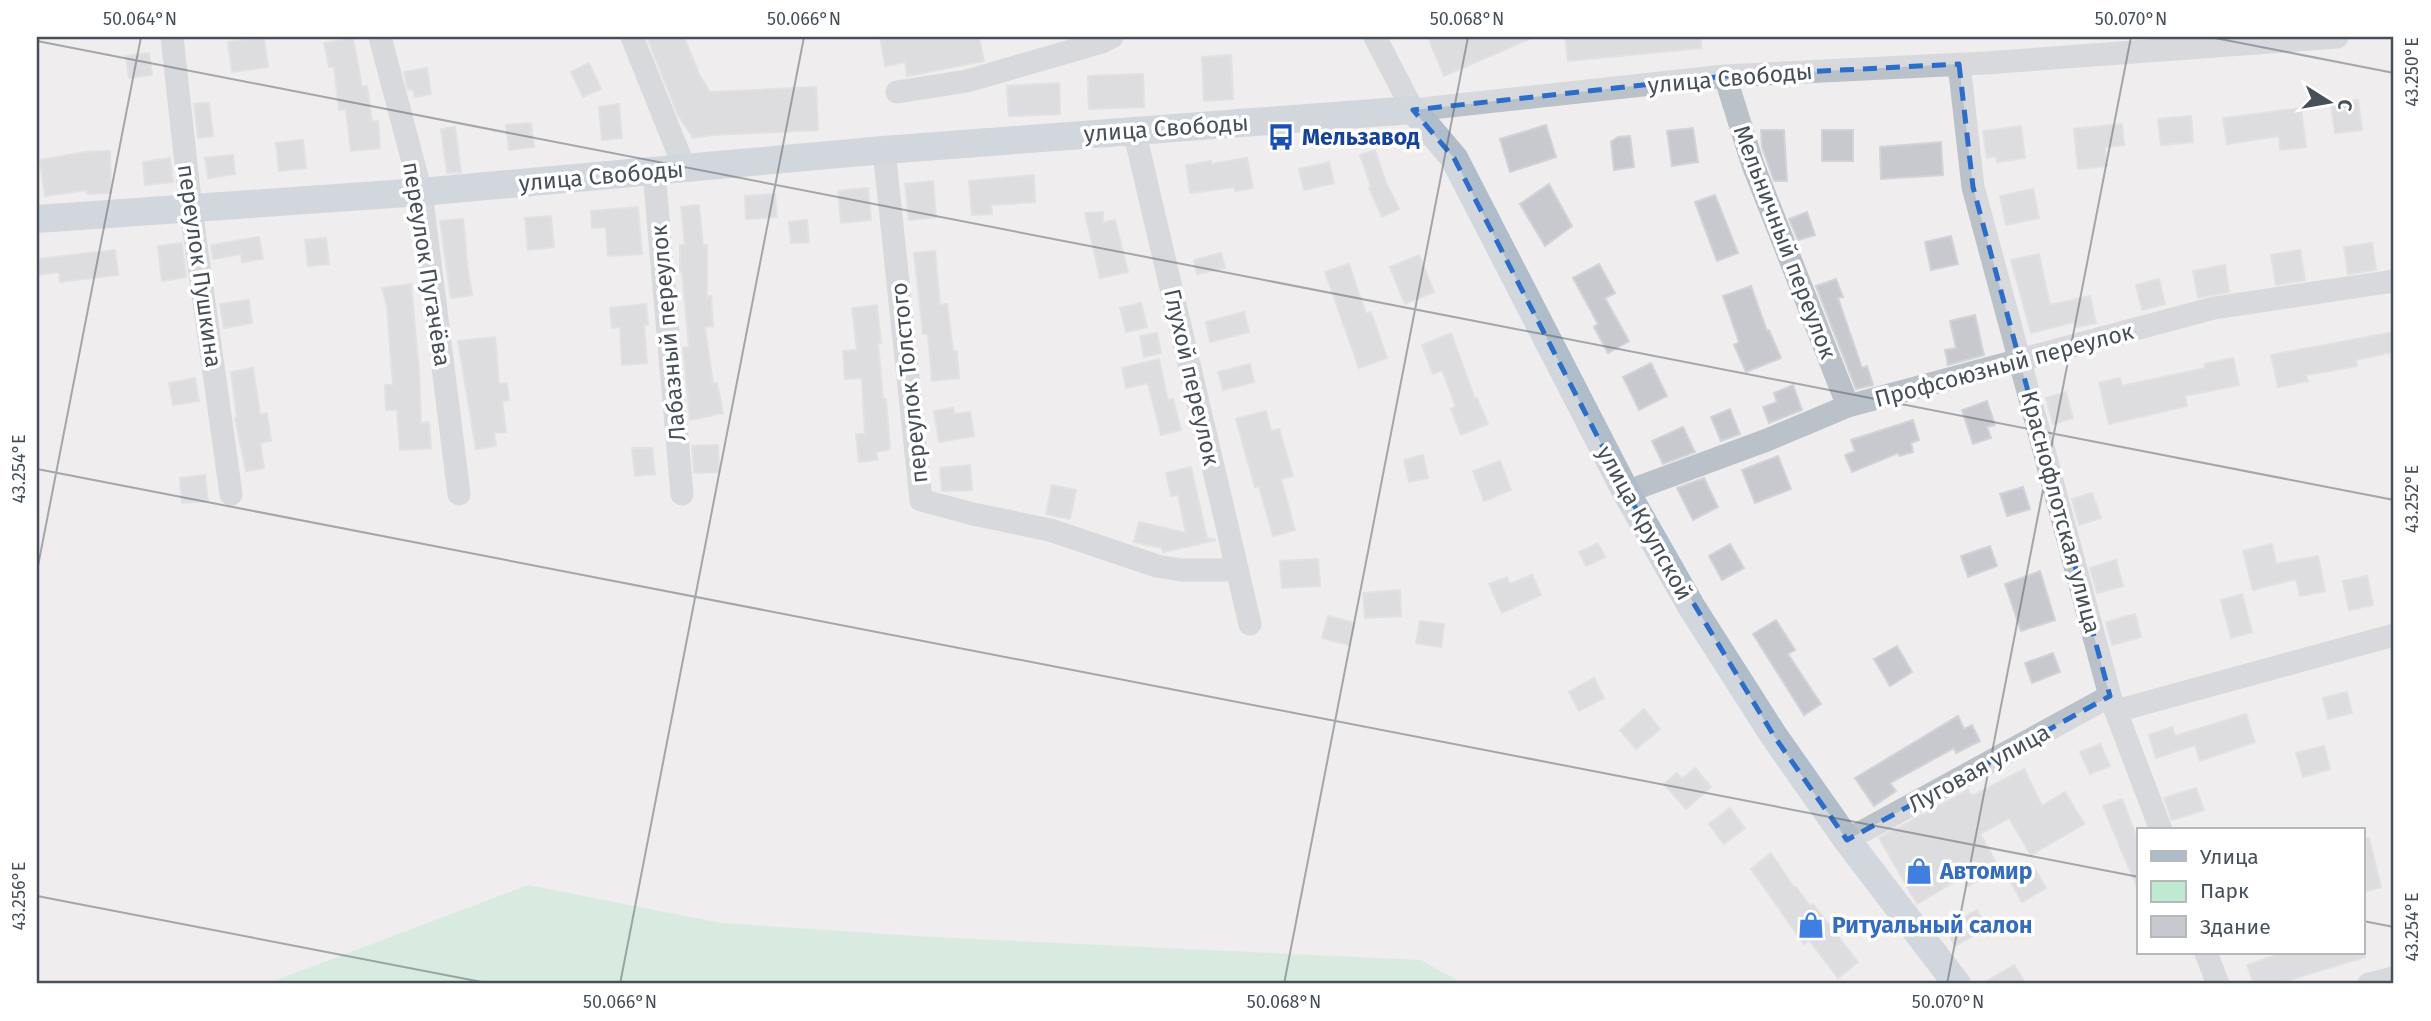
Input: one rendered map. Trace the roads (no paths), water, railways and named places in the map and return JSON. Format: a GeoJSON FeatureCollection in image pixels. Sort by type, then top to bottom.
{"type":"FeatureCollection","features":[{"type":"Feature","properties":{"kind":"main road","name":"улица Свободы"},"geometry":{"type":"LineString","coordinates":[[37,219],[421,192],[884,150],[1413,110]]}},
{"type":"Feature","properties":{"kind":"main road","name":"улица Крупской"},"geometry":{"type":"LineString","coordinates":[[1413,110],[1454,158],[1626,492],[1691,606],[1753,704],[1847,840],[1957,984]]}},
{"type":"Feature","properties":{"kind":"street","name":"переулок Пушкина"},"geometry":{"type":"LineString","coordinates":[[172,37],[191,209],[231,494]]}},
{"type":"Feature","properties":{"kind":"street","name":"переулок Пугачёва"},"geometry":{"type":"LineString","coordinates":[[380,37],[421,192],[459,494]]}},
{"type":"Feature","properties":{"kind":"street"},"geometry":{"type":"LineString","coordinates":[[632,37],[685,169]]}},
{"type":"Feature","properties":{"kind":"street"},"geometry":{"type":"LineString","coordinates":[[897,92],[967,81],[1112,37]]}},
{"type":"Feature","properties":{"kind":"street","name":"улица Крупской"},"geometry":{"type":"LineString","coordinates":[[1375,37],[1413,110]]}},
{"type":"Feature","properties":{"kind":"street","name":"улица Свободы"},"geometry":{"type":"LineString","coordinates":[[1413,110],[1725,76],[1959,64],[2337,37]]}},
{"type":"Feature","properties":{"kind":"street","name":"Краснофлотская улица"},"geometry":{"type":"LineString","coordinates":[[1959,64],[1973,187],[2113,704],[2160,828]]}},
{"type":"Feature","properties":{"kind":"street","name":"Мельничный переулок"},"geometry":{"type":"LineString","coordinates":[[1725,76],[1754,165],[1847,406]]}},
{"type":"Feature","properties":{"kind":"street","name":"Глухой переулок"},"geometry":{"type":"LineString","coordinates":[[1135,130],[1250,624]]}},
{"type":"Feature","properties":{"kind":"street","name":"переулок Толстого"},"geometry":{"type":"LineString","coordinates":[[884,150],[921,500],[1050,530],[1157,566],[1181,570],[1237,570]]}},
{"type":"Feature","properties":{"kind":"street","name":"Лабазный переулок"},"geometry":{"type":"LineString","coordinates":[[654,172],[682,494]]}},
{"type":"Feature","properties":{"kind":"street","name":"Профсоюзный переулок"},"geometry":{"type":"LineString","coordinates":[[1626,492],[1767,440],[1847,406],[2214,308],[2394,281]]}},
{"type":"Feature","properties":{"kind":"street","name":"Луговая улица"},"geometry":{"type":"LineString","coordinates":[[1847,840],[2113,704],[2394,635]]}},
{"type":"Feature","properties":{"kind":"street"},"geometry":{"type":"LineString","coordinates":[[2206,954],[2218,984]]}},
{"type":"Feature","properties":{"kind":"street"},"geometry":{"type":"LineString","coordinates":[[2369,984],[2394,978]]}},
{"type":"Feature","properties":{"kind":"place","name":"Мельзавод"},"geometry":{"type":"Point","coordinates":[1281,137]}},
{"type":"Feature","properties":{"kind":"place","name":"Автомир"},"geometry":{"type":"Point","coordinates":[1919,871]}},
{"type":"Feature","properties":{"kind":"place","name":"Ритуальный салон"},"geometry":{"type":"Point","coordinates":[1811,925]}}]}
